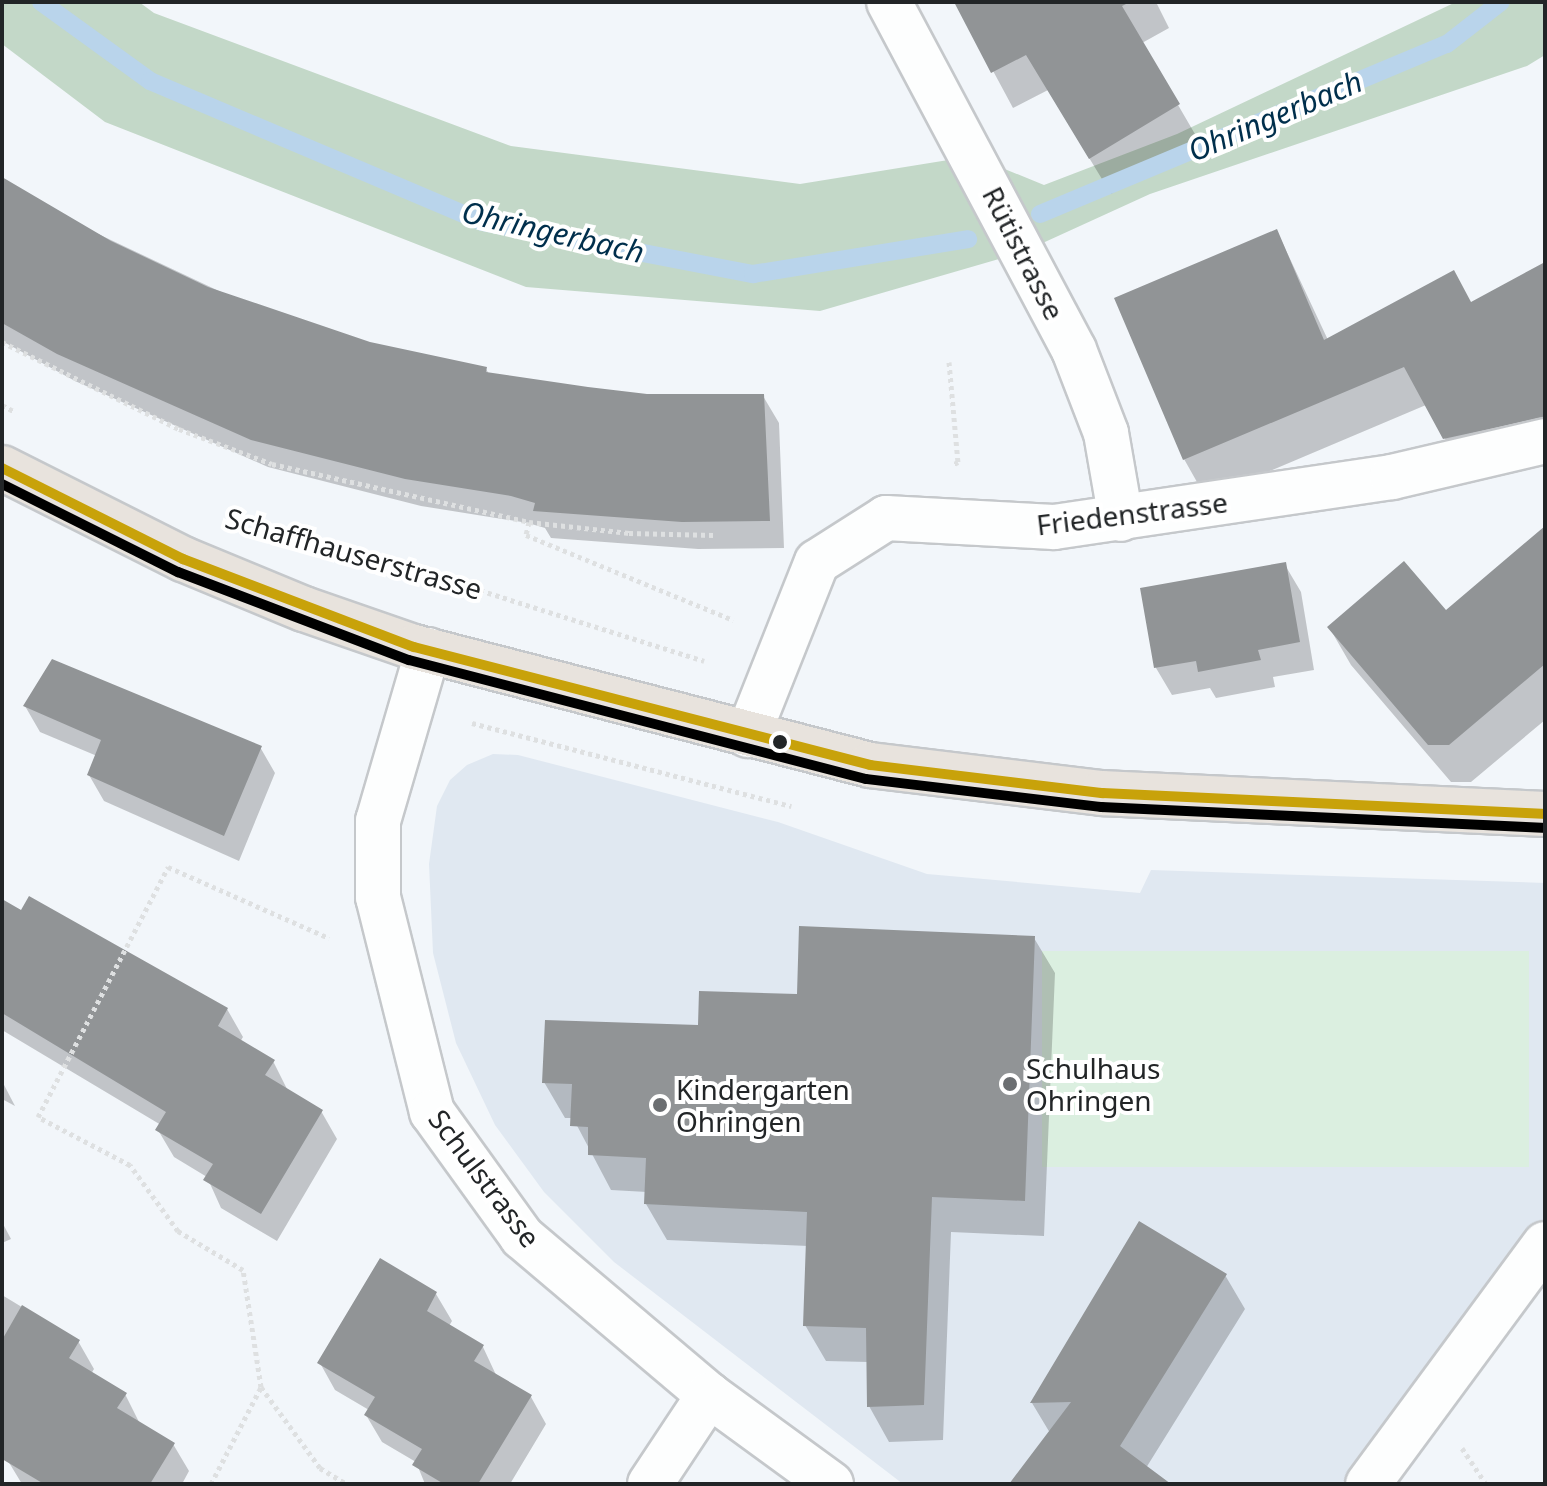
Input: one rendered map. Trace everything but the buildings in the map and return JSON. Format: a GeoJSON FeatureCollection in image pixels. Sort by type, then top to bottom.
{"type":"FeatureCollection","features":[{"type":"Feature","properties":{"kind":"main road","name":"Schaffhauserstrasse"},"geometry":{"type":"LineString","coordinates":[[2,468],[183,559],[304,609],[428,650],[870,765],[977,781],[1102,793],[1545,814]]}},
{"type":"Feature","properties":{"kind":"street","name":"Rütistrasse"},"geometry":{"type":"LineString","coordinates":[[889,2],[1074,350],[1106,433],[1121,519]]}},
{"type":"Feature","properties":{"kind":"street","name":"Friedenstrasse"},"geometry":{"type":"LineString","coordinates":[[748,735],[817,562],[886,518],[1054,527],[1392,477],[1545,441]]}},
{"type":"Feature","properties":{"kind":"street","name":"Schulstrasse"},"geometry":{"type":"LineString","coordinates":[[428,650],[378,821],[378,897],[392,966],[432,1112],[522,1237],[709,1395],[831,1484]]}},
{"type":"Feature","properties":{"kind":"street"},"geometry":{"type":"LineString","coordinates":[[1368,1484],[1545,1244]]}},
{"type":"Feature","properties":{"kind":"street"},"geometry":{"type":"LineString","coordinates":[[650,1484],[709,1395]]}},
{"type":"Feature","properties":{"kind":"path"},"geometry":{"type":"LineString","coordinates":[[2,342],[179,429],[272,464],[529,522],[629,533],[714,535]]}},
{"type":"Feature","properties":{"kind":"path"},"geometry":{"type":"LineString","coordinates":[[949,362],[958,462]]}},
{"type":"Feature","properties":{"kind":"path"},"geometry":{"type":"LineString","coordinates":[[2,405],[30,420]]}},
{"type":"Feature","properties":{"kind":"path"},"geometry":{"type":"LineString","coordinates":[[529,522],[526,535],[737,622]]}},
{"type":"Feature","properties":{"kind":"path","name":"Schaffhauserstrasse"},"geometry":{"type":"LineString","coordinates":[[276,535],[419,571],[675,649]]}},
{"type":"Feature","properties":{"kind":"path"},"geometry":{"type":"LineString","coordinates":[[347,1484],[320,1468],[261,1387],[243,1270],[178,1231],[130,1165],[38,1117],[168,867],[392,966]]}},
{"type":"Feature","properties":{"kind":"path"},"geometry":{"type":"LineString","coordinates":[[211,1484],[261,1387]]}},
{"type":"Feature","properties":{"kind":"shaded area","name":"Schulhaus Ohringen"},"geometry":{"type":"Polygon","coordinates":[[[493,754],[518,755],[778,822],[927,874],[1140,893],[1151,870],[1545,883],[1545,1218],[1342,1484],[903,1484],[614,1262],[544,1192],[495,1125],[456,1043],[433,953],[429,864],[437,806],[450,780],[467,765],[493,754]]]}},
{"type":"Feature","properties":{"kind":"green space"},"geometry":{"type":"Polygon","coordinates":[[[2,2],[139,2],[154,13],[511,146],[800,184],[973,156],[1044,185],[1177,134],[1456,2],[1545,2],[1545,55],[1527,66],[1150,194],[1023,252],[820,311],[526,287],[105,122],[2,44],[2,2]]]}},
{"type":"Feature","properties":{"kind":"green space"},"geometry":{"type":"Polygon","coordinates":[[[1042,951],[1529,951],[1529,1167],[1042,1167],[1042,951]]]}},
{"type":"Feature","properties":{"kind":"waterway","name":"Ohringerbach"},"geometry":{"type":"LineString","coordinates":[[41,2],[150,81],[482,222],[753,274],[968,239]]}},
{"type":"Feature","properties":{"kind":"waterway","name":"Ohringerbach"},"geometry":{"type":"LineString","coordinates":[[1040,214],[1447,44],[1501,2]]}},
{"type":"Feature","properties":{"kind":"transit line"},"geometry":{"type":"LineString","coordinates":[[2,468],[183,559],[414,647],[870,765],[1102,793],[1545,814]]}},
{"type":"Feature","properties":{"kind":"transit line"},"geometry":{"type":"LineString","coordinates":[[2,484],[178,572],[409,660],[866,779],[1101,807],[1544,828]]}},
{"type":"Feature","properties":{"kind":"place","name":"Schulhaus Ohringen"},"geometry":{"type":"Point","coordinates":[1010,1084]}},
{"type":"Feature","properties":{"kind":"place","name":"Kindergarten Ohringen"},"geometry":{"type":"Point","coordinates":[660,1105]}}]}
